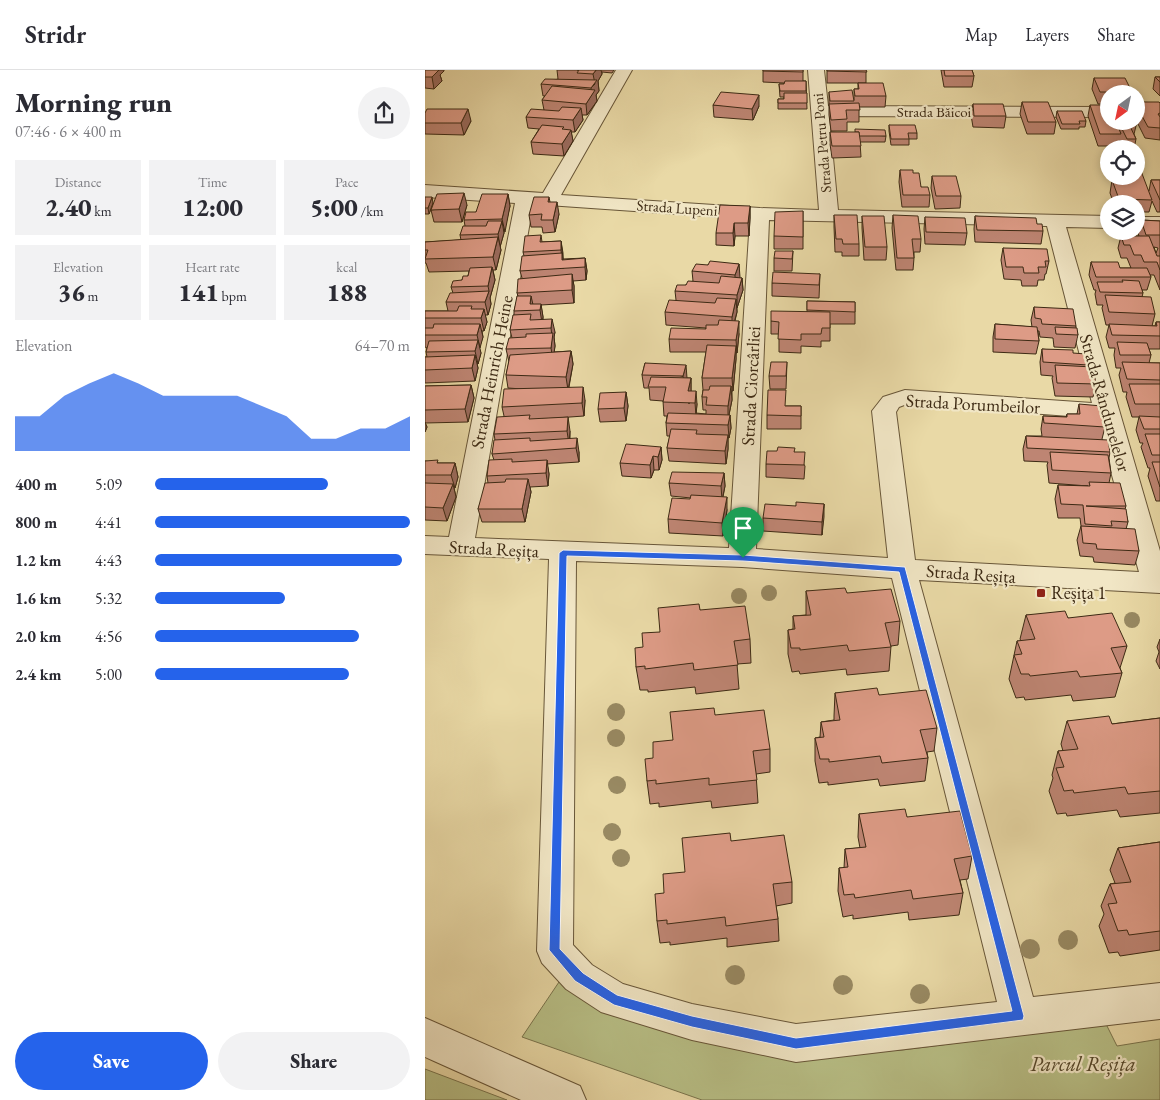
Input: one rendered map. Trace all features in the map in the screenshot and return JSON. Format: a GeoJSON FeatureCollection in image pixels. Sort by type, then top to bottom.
{"type":"FeatureCollection","features":[{"type":"Feature","properties":{"kind":"street"},"geometry":{"type":"LineString","coordinates":[[549,198],[624,70]]}},
{"type":"Feature","properties":{"kind":"street","name":"Strada Petru Poni"},"geometry":{"type":"LineString","coordinates":[[816,70],[829,216]]}},
{"type":"Feature","properties":{"kind":"street","name":"Strada Băicoi"},"geometry":{"type":"LineString","coordinates":[[819,111],[1100,112]]}},
{"type":"Feature","properties":{"kind":"street","name":"Strada Lupeni"},"geometry":{"type":"LineString","coordinates":[[425,191],[549,198],[760,214],[1100,222]]}},
{"type":"Feature","properties":{"kind":"street","name":"Strada Heinrich Heine"},"geometry":{"type":"LineString","coordinates":[[459,546],[525,197]]}},
{"type":"Feature","properties":{"kind":"street","name":"Strada Ciorcârliei"},"geometry":{"type":"LineString","coordinates":[[743,558],[760,214]]}},
{"type":"Feature","properties":{"kind":"street","name":"Strada Rândunelelor"},"geometry":{"type":"LineString","coordinates":[[1055,222],[1106,411],[1158,583]]}},
{"type":"Feature","properties":{"kind":"street"},"geometry":{"type":"LineString","coordinates":[[1145,222],[1160,223]]}},
{"type":"Feature","properties":{"kind":"street","name":"Strada Porumbeilor"},"geometry":{"type":"LineString","coordinates":[[903,569],[884,411],[891,402],[905,397],[1106,411]]}},
{"type":"Feature","properties":{"kind":"street","name":"Strada Reșița"},"geometry":{"type":"LineString","coordinates":[[425,545],[563,553],[743,558],[1158,583]]}},
{"type":"Feature","properties":{"kind":"street","name":"Strada Reșița"},"geometry":{"type":"LineString","coordinates":[[563,553],[555,950],[579,977],[614,1000],[692,1022],[796,1043],[1160,1001]]}},
{"type":"Feature","properties":{"kind":"street","name":"Strada Reșița"},"geometry":{"type":"LineString","coordinates":[[903,569],[1019,1016]]}},
{"type":"Feature","properties":{"kind":"street"},"geometry":{"type":"LineString","coordinates":[[425,1037],[567,1100]]}},
{"type":"Feature","properties":{"kind":"green space","name":"Parcul Reșița"},"geometry":{"type":"Polygon","coordinates":[[[561,979],[798,1056],[902,1050],[1106,1024],[1117,1046],[1160,1039],[1160,1100],[702,1100],[522,1037],[561,979]]]}},
{"type":"Feature","properties":{"kind":"green space"},"geometry":{"type":"Polygon","coordinates":[[[425,1069],[507,1100],[425,1100],[425,1069]]]}},
{"type":"Feature","properties":{"kind":"building"},"geometry":{"type":"Polygon","coordinates":[[[425,70],[439,70],[432,77],[425,77],[425,70]]]}},
{"type":"Feature","properties":{"kind":"building"},"geometry":{"type":"Polygon","coordinates":[[[579,70],[596,70],[593,74],[577,73],[579,70]]]}},
{"type":"Feature","properties":{"kind":"building"},"geometry":{"type":"Polygon","coordinates":[[[803,70],[803,72],[763,71],[803,70]]]}},
{"type":"Feature","properties":{"kind":"building"},"geometry":{"type":"Polygon","coordinates":[[[866,70],[867,72],[827,71],[866,70]]]}},
{"type":"Feature","properties":{"kind":"building"},"geometry":{"type":"Polygon","coordinates":[[[944,70],[972,70],[974,76],[945,76],[944,70]]]}},
{"type":"Feature","properties":{"kind":"building"},"geometry":{"type":"Polygon","coordinates":[[[1094,78],[1125,78],[1128,85],[1100,85],[1100,92],[1094,78]]]}},
{"type":"Feature","properties":{"kind":"building"},"geometry":{"type":"Polygon","coordinates":[[[545,79],[597,80],[591,88],[541,84],[545,79]]]}},
{"type":"Feature","properties":{"kind":"building"},"geometry":{"type":"Polygon","coordinates":[[[785,81],[806,81],[806,91],[780,91],[779,84],[784,84],[785,81]]]}},
{"type":"Feature","properties":{"kind":"building"},"geometry":{"type":"Polygon","coordinates":[[[858,83],[883,83],[886,96],[855,96],[854,89],[859,89],[858,83]]]}},
{"type":"Feature","properties":{"kind":"building"},"geometry":{"type":"Polygon","coordinates":[[[552,86],[595,90],[586,104],[542,100],[552,86]]]}},
{"type":"Feature","properties":{"kind":"building"},"geometry":{"type":"Polygon","coordinates":[[[852,90],[854,101],[830,101],[829,92],[852,90]]]}},
{"type":"Feature","properties":{"kind":"building"},"geometry":{"type":"Polygon","coordinates":[[[721,92],[759,95],[752,109],[713,105],[721,92]]]}},
{"type":"Feature","properties":{"kind":"building"},"geometry":{"type":"Polygon","coordinates":[[[784,93],[807,93],[807,103],[778,103],[778,99],[784,99],[784,93]]]}},
{"type":"Feature","properties":{"kind":"building"},"geometry":{"type":"Polygon","coordinates":[[[1022,102],[1048,102],[1056,122],[1028,122],[1022,102]]]}},
{"type":"Feature","properties":{"kind":"building"},"geometry":{"type":"Polygon","coordinates":[[[1145,102],[1159,102],[1160,128],[1148,127],[1145,122],[1145,102]]]}},
{"type":"Feature","properties":{"kind":"building"},"geometry":{"type":"Polygon","coordinates":[[[859,103],[860,110],[846,110],[847,119],[831,120],[829,104],[859,103]]]}},
{"type":"Feature","properties":{"kind":"building"},"geometry":{"type":"Polygon","coordinates":[[[973,104],[1003,104],[1006,116],[974,116],[973,104]]]}},
{"type":"Feature","properties":{"kind":"building"},"geometry":{"type":"Polygon","coordinates":[[[1090,105],[1100,105],[1100,130],[1119,130],[1121,134],[1100,134],[1090,105]]]}},
{"type":"Feature","properties":{"kind":"building"},"geometry":{"type":"Polygon","coordinates":[[[562,107],[581,108],[573,120],[526,117],[531,109],[559,111],[562,107]]]}},
{"type":"Feature","properties":{"kind":"building"},"geometry":{"type":"Polygon","coordinates":[[[427,109],[468,109],[461,123],[425,123],[427,109]]]}},
{"type":"Feature","properties":{"kind":"building"},"geometry":{"type":"Polygon","coordinates":[[[1057,111],[1082,111],[1086,121],[1079,121],[1080,124],[1062,124],[1057,111]]]}},
{"type":"Feature","properties":{"kind":"building"},"geometry":{"type":"Polygon","coordinates":[[[542,125],[564,127],[562,129],[571,130],[562,144],[531,142],[542,125]]]}},
{"type":"Feature","properties":{"kind":"building"},"geometry":{"type":"Polygon","coordinates":[[[889,125],[915,125],[917,133],[908,133],[909,139],[891,139],[889,125]]]}},
{"type":"Feature","properties":{"kind":"building"},"geometry":{"type":"Polygon","coordinates":[[[855,129],[885,130],[886,136],[859,136],[859,132],[855,132],[855,129]]]}},
{"type":"Feature","properties":{"kind":"building"},"geometry":{"type":"Polygon","coordinates":[[[1122,130],[1132,130],[1136,139],[1127,139],[1122,130]]]}},
{"type":"Feature","properties":{"kind":"building"},"geometry":{"type":"Polygon","coordinates":[[[830,132],[859,132],[861,146],[832,146],[830,132]]]}},
{"type":"Feature","properties":{"kind":"building"},"geometry":{"type":"Polygon","coordinates":[[[900,170],[913,170],[913,173],[919,173],[921,187],[928,187],[930,195],[903,195],[900,170]]]}},
{"type":"Feature","properties":{"kind":"building"},"geometry":{"type":"Polygon","coordinates":[[[932,176],[956,176],[961,196],[936,196],[932,176]]]}},
{"type":"Feature","properties":{"kind":"building"},"geometry":{"type":"Polygon","coordinates":[[[1151,180],[1160,180],[1160,200],[1151,180]]]}},
{"type":"Feature","properties":{"kind":"building"},"geometry":{"type":"Polygon","coordinates":[[[1145,182],[1152,200],[1145,200],[1145,195],[1118,195],[1114,185],[1145,185],[1145,182]]]}},
{"type":"Feature","properties":{"kind":"building"},"geometry":{"type":"Polygon","coordinates":[[[464,193],[459,209],[431,210],[437,194],[464,193]]]}},
{"type":"Feature","properties":{"kind":"building"},"geometry":{"type":"Polygon","coordinates":[[[482,194],[508,194],[502,219],[464,220],[466,212],[476,212],[482,194]]]}},
{"type":"Feature","properties":{"kind":"building"},"geometry":{"type":"Polygon","coordinates":[[[425,197],[432,197],[428,208],[425,208],[425,197]]]}},
{"type":"Feature","properties":{"kind":"building"},"geometry":{"type":"Polygon","coordinates":[[[534,197],[549,197],[548,202],[557,202],[553,220],[541,220],[542,214],[529,215],[534,197]]]}},
{"type":"Feature","properties":{"kind":"building"},"geometry":{"type":"Polygon","coordinates":[[[720,205],[750,206],[748,223],[734,223],[733,233],[716,233],[720,205]]]}},
{"type":"Feature","properties":{"kind":"building"},"geometry":{"type":"Polygon","coordinates":[[[803,211],[803,237],[774,236],[775,212],[803,211]]]}},
{"type":"Feature","properties":{"kind":"building"},"geometry":{"type":"Polygon","coordinates":[[[834,215],[857,215],[859,244],[843,244],[842,239],[836,239],[834,215]]]}},
{"type":"Feature","properties":{"kind":"building"},"geometry":{"type":"Polygon","coordinates":[[[893,215],[918,216],[921,239],[912,239],[914,258],[897,258],[893,215]]]}},
{"type":"Feature","properties":{"kind":"building"},"geometry":{"type":"Polygon","coordinates":[[[862,216],[884,216],[887,247],[865,247],[862,216]]]}},
{"type":"Feature","properties":{"kind":"building"},"geometry":{"type":"Polygon","coordinates":[[[975,216],[1036,218],[1037,224],[1042,224],[1043,231],[977,230],[975,216]]]}},
{"type":"Feature","properties":{"kind":"building"},"geometry":{"type":"Polygon","coordinates":[[[925,217],[965,218],[967,233],[926,232],[925,217]]]}},
{"type":"Feature","properties":{"kind":"building"},"geometry":{"type":"Polygon","coordinates":[[[1145,220],[1160,221],[1160,235],[1146,235],[1145,220]]]}},
{"type":"Feature","properties":{"kind":"building"},"geometry":{"type":"Polygon","coordinates":[[[488,221],[502,221],[498,234],[460,235],[463,226],[486,226],[488,221]]]}},
{"type":"Feature","properties":{"kind":"building"},"geometry":{"type":"Polygon","coordinates":[[[541,235],[540,242],[561,241],[561,250],[523,252],[525,236],[541,235]]]}},
{"type":"Feature","properties":{"kind":"building"},"geometry":{"type":"Polygon","coordinates":[[[1145,236],[1149,236],[1157,256],[1160,256],[1160,270],[1157,262],[1144,262],[1141,255],[1134,255],[1130,245],[1124,245],[1122,240],[1145,240],[1145,236]]]}},
{"type":"Feature","properties":{"kind":"building"},"geometry":{"type":"Polygon","coordinates":[[[498,237],[493,257],[425,259],[428,250],[425,250],[425,242],[498,237]]]}},
{"type":"Feature","properties":{"kind":"building"},"geometry":{"type":"Polygon","coordinates":[[[1003,248],[1047,249],[1049,261],[1045,261],[1046,267],[1038,267],[1039,273],[1024,273],[1023,267],[1006,267],[1003,248]]]}},
{"type":"Feature","properties":{"kind":"building"},"geometry":{"type":"Polygon","coordinates":[[[775,251],[793,251],[792,259],[774,258],[775,251]]]}},
{"type":"Feature","properties":{"kind":"building"},"geometry":{"type":"Polygon","coordinates":[[[562,253],[562,260],[585,258],[585,267],[520,271],[522,256],[562,253]]]}},
{"type":"Feature","properties":{"kind":"building"},"geometry":{"type":"Polygon","coordinates":[[[710,261],[739,264],[735,275],[692,271],[696,264],[708,265],[710,261]]]}},
{"type":"Feature","properties":{"kind":"building"},"geometry":{"type":"Polygon","coordinates":[[[1091,262],[1118,262],[1120,268],[1147,268],[1151,277],[1096,277],[1091,262]]]}},
{"type":"Feature","properties":{"kind":"building"},"geometry":{"type":"Polygon","coordinates":[[[492,267],[488,286],[451,287],[453,281],[462,280],[463,276],[468,276],[470,268],[492,267]]]}},
{"type":"Feature","properties":{"kind":"building"},"geometry":{"type":"Polygon","coordinates":[[[773,272],[820,274],[819,285],[772,283],[773,272]]]}},
{"type":"Feature","properties":{"kind":"building"},"geometry":{"type":"Polygon","coordinates":[[[572,274],[572,290],[517,293],[518,279],[572,274]]]}},
{"type":"Feature","properties":{"kind":"building"},"geometry":{"type":"Polygon","coordinates":[[[721,276],[742,278],[737,295],[675,291],[677,285],[686,285],[688,281],[719,283],[721,276]]]}},
{"type":"Feature","properties":{"kind":"building"},"geometry":{"type":"Polygon","coordinates":[[[1122,280],[1139,281],[1143,293],[1100,292],[1097,282],[1123,282],[1122,280]]]}},
{"type":"Feature","properties":{"kind":"building"},"geometry":{"type":"Polygon","coordinates":[[[489,291],[485,302],[446,302],[450,293],[489,291]]]}},
{"type":"Feature","properties":{"kind":"building"},"geometry":{"type":"Polygon","coordinates":[[[1105,295],[1151,297],[1155,314],[1109,312],[1105,295]]]}},
{"type":"Feature","properties":{"kind":"building"},"geometry":{"type":"Polygon","coordinates":[[[517,296],[531,296],[530,304],[541,304],[540,310],[514,311],[517,296]]]}},
{"type":"Feature","properties":{"kind":"building"},"geometry":{"type":"Polygon","coordinates":[[[717,298],[736,299],[732,317],[665,312],[669,300],[715,303],[717,298]]]}},
{"type":"Feature","properties":{"kind":"building"},"geometry":{"type":"Polygon","coordinates":[[[807,301],[855,302],[855,312],[807,310],[807,301]]]}},
{"type":"Feature","properties":{"kind":"building"},"geometry":{"type":"Polygon","coordinates":[[[459,306],[472,306],[471,309],[484,309],[481,318],[425,318],[425,311],[457,311],[459,306]]]}},
{"type":"Feature","properties":{"kind":"building"},"geometry":{"type":"Polygon","coordinates":[[[1034,307],[1073,309],[1076,326],[1042,324],[1041,319],[1035,318],[1034,307]]]}},
{"type":"Feature","properties":{"kind":"building"},"geometry":{"type":"Polygon","coordinates":[[[771,311],[830,312],[830,328],[822,328],[821,334],[801,334],[801,340],[778,339],[779,322],[771,321],[771,311]]]}},
{"type":"Feature","properties":{"kind":"building"},"geometry":{"type":"Polygon","coordinates":[[[531,314],[530,320],[552,319],[551,328],[510,330],[513,315],[531,314]]]}},
{"type":"Feature","properties":{"kind":"building"},"geometry":{"type":"Polygon","coordinates":[[[719,320],[739,321],[736,340],[669,339],[671,328],[706,329],[706,325],[718,325],[719,320]]]}},
{"type":"Feature","properties":{"kind":"building"},"geometry":{"type":"Polygon","coordinates":[[[1156,322],[1160,322],[1160,336],[1112,335],[1109,324],[1157,326],[1156,322]]]}},
{"type":"Feature","properties":{"kind":"building"},"geometry":{"type":"Polygon","coordinates":[[[434,324],[480,324],[477,335],[425,335],[425,328],[433,328],[434,324]]]}},
{"type":"Feature","properties":{"kind":"building"},"geometry":{"type":"Polygon","coordinates":[[[995,324],[1037,327],[1039,341],[995,339],[995,324]]]}},
{"type":"Feature","properties":{"kind":"building"},"geometry":{"type":"Polygon","coordinates":[[[1055,327],[1077,328],[1078,335],[1056,334],[1055,327]]]}},
{"type":"Feature","properties":{"kind":"building"},"geometry":{"type":"Polygon","coordinates":[[[553,333],[551,348],[506,349],[509,338],[526,337],[526,334],[553,333]]]}},
{"type":"Feature","properties":{"kind":"building"},"geometry":{"type":"Polygon","coordinates":[[[478,340],[475,351],[426,352],[429,341],[478,340]]]}},
{"type":"Feature","properties":{"kind":"building"},"geometry":{"type":"Polygon","coordinates":[[[1117,342],[1147,343],[1151,355],[1120,355],[1117,342]]]}},
{"type":"Feature","properties":{"kind":"building"},"geometry":{"type":"Polygon","coordinates":[[[707,345],[736,346],[732,378],[702,378],[707,345]]]}},
{"type":"Feature","properties":{"kind":"building"},"geometry":{"type":"Polygon","coordinates":[[[1042,349],[1073,350],[1073,353],[1086,354],[1088,365],[1043,362],[1042,349]]]}},
{"type":"Feature","properties":{"kind":"building"},"geometry":{"type":"Polygon","coordinates":[[[571,351],[566,377],[506,375],[510,355],[571,351]]]}},
{"type":"Feature","properties":{"kind":"building"},"geometry":{"type":"Polygon","coordinates":[[[475,355],[472,368],[425,370],[425,357],[475,355]]]}},
{"type":"Feature","properties":{"kind":"building"},"geometry":{"type":"Polygon","coordinates":[[[771,362],[787,362],[786,376],[769,376],[771,362]]]}},
{"type":"Feature","properties":{"kind":"building"},"geometry":{"type":"Polygon","coordinates":[[[1122,362],[1160,363],[1160,380],[1127,379],[1122,362]]]}},
{"type":"Feature","properties":{"kind":"building"},"geometry":{"type":"Polygon","coordinates":[[[645,363],[686,365],[683,376],[642,375],[645,363]]]}},
{"type":"Feature","properties":{"kind":"building"},"geometry":{"type":"Polygon","coordinates":[[[1055,365],[1093,367],[1096,384],[1057,383],[1055,365]]]}},
{"type":"Feature","properties":{"kind":"building"},"geometry":{"type":"Polygon","coordinates":[[[651,377],[691,378],[688,391],[696,391],[695,403],[663,402],[666,387],[648,387],[651,377]]]}},
{"type":"Feature","properties":{"kind":"building"},"geometry":{"type":"Polygon","coordinates":[[[1129,384],[1160,384],[1160,404],[1135,404],[1129,384]]]}},
{"type":"Feature","properties":{"kind":"building"},"geometry":{"type":"Polygon","coordinates":[[[471,385],[465,409],[425,410],[425,386],[471,385]]]}},
{"type":"Feature","properties":{"kind":"building"},"geometry":{"type":"Polygon","coordinates":[[[710,386],[731,386],[728,406],[706,405],[707,397],[702,397],[703,390],[709,390],[710,386]]]}},
{"type":"Feature","properties":{"kind":"building"},"geometry":{"type":"Polygon","coordinates":[[[583,387],[582,403],[502,407],[504,389],[583,387]]]}},
{"type":"Feature","properties":{"kind":"building"},"geometry":{"type":"Polygon","coordinates":[[[768,390],[786,390],[785,406],[801,406],[801,416],[767,415],[768,390]]]}},
{"type":"Feature","properties":{"kind":"building"},"geometry":{"type":"Polygon","coordinates":[[[626,392],[624,408],[598,409],[600,393],[626,392]]]}},
{"type":"Feature","properties":{"kind":"building"},"geometry":{"type":"Polygon","coordinates":[[[1079,404],[1102,406],[1105,427],[1044,423],[1043,416],[1067,417],[1067,414],[1080,414],[1079,404]]]}},
{"type":"Feature","properties":{"kind":"building"},"geometry":{"type":"Polygon","coordinates":[[[668,413],[730,415],[728,425],[666,423],[668,413]]]}},
{"type":"Feature","properties":{"kind":"building"},"geometry":{"type":"Polygon","coordinates":[[[530,415],[529,419],[568,417],[567,431],[494,434],[497,417],[530,415]]]}},
{"type":"Feature","properties":{"kind":"building"},"geometry":{"type":"Polygon","coordinates":[[[1139,416],[1160,417],[1160,429],[1144,429],[1139,416]]]}},
{"type":"Feature","properties":{"kind":"building"},"geometry":{"type":"Polygon","coordinates":[[[671,429],[697,430],[696,434],[728,435],[725,451],[667,448],[671,429]]]}},
{"type":"Feature","properties":{"kind":"building"},"geometry":{"type":"Polygon","coordinates":[[[1145,434],[1160,434],[1160,455],[1152,455],[1145,434]]]}},
{"type":"Feature","properties":{"kind":"building"},"geometry":{"type":"Polygon","coordinates":[[[1026,436],[1108,440],[1110,452],[1027,448],[1026,436]]]}},
{"type":"Feature","properties":{"kind":"building"},"geometry":{"type":"Polygon","coordinates":[[[530,438],[530,441],[577,438],[576,448],[492,454],[494,440],[530,438]]]}},
{"type":"Feature","properties":{"kind":"building"},"geometry":{"type":"Polygon","coordinates":[[[626,444],[661,447],[658,457],[653,456],[650,465],[620,463],[626,444]]]}},
{"type":"Feature","properties":{"kind":"building"},"geometry":{"type":"Polygon","coordinates":[[[778,447],[795,448],[794,452],[805,452],[804,465],[766,464],[767,451],[777,451],[778,447]]]}},
{"type":"Feature","properties":{"kind":"building"},"geometry":{"type":"Polygon","coordinates":[[[1050,452],[1108,455],[1111,473],[1052,470],[1050,452]]]}},
{"type":"Feature","properties":{"kind":"building"},"geometry":{"type":"Polygon","coordinates":[[[512,459],[512,462],[547,460],[546,473],[487,476],[489,460],[512,459]]]}},
{"type":"Feature","properties":{"kind":"building"},"geometry":{"type":"Polygon","coordinates":[[[438,460],[437,463],[455,463],[451,475],[425,475],[425,461],[438,460]]]}},
{"type":"Feature","properties":{"kind":"building"},"geometry":{"type":"Polygon","coordinates":[[[1152,462],[1160,462],[1160,487],[1152,462]]]}},
{"type":"Feature","properties":{"kind":"building"},"geometry":{"type":"Polygon","coordinates":[[[672,472],[724,473],[721,486],[669,483],[672,472]]]}},
{"type":"Feature","properties":{"kind":"building"},"geometry":{"type":"Polygon","coordinates":[[[506,479],[528,479],[522,509],[478,509],[485,483],[505,482],[506,479]]]}},
{"type":"Feature","properties":{"kind":"building"},"geometry":{"type":"Polygon","coordinates":[[[1089,482],[1120,483],[1126,506],[1086,506],[1126,509],[1128,522],[1111,521],[1112,526],[1085,524],[1083,505],[1061,504],[1058,485],[1090,486],[1089,482]]]}},
{"type":"Feature","properties":{"kind":"building"},"geometry":{"type":"Polygon","coordinates":[[[425,483],[453,484],[443,508],[425,507],[425,483]]]}},
{"type":"Feature","properties":{"kind":"building"},"geometry":{"type":"Polygon","coordinates":[[[691,495],[727,497],[722,523],[668,519],[672,498],[690,499],[691,495]]]}},
{"type":"Feature","properties":{"kind":"building"},"geometry":{"type":"Polygon","coordinates":[[[796,502],[824,504],[822,522],[763,518],[765,504],[796,506],[796,502]]]}},
{"type":"Feature","properties":{"kind":"building"},"geometry":{"type":"Polygon","coordinates":[[[1081,526],[1135,529],[1139,551],[1097,549],[1096,544],[1083,543],[1081,526]]]}},
{"type":"Feature","properties":{"kind":"building"},"geometry":{"type":"Polygon","coordinates":[[[845,588],[847,593],[891,589],[900,621],[885,623],[891,647],[849,651],[847,645],[800,650],[800,648],[791,648],[788,630],[795,629],[793,616],[811,615],[806,591],[845,588]]]}},
{"type":"Feature","properties":{"kind":"building"},"geometry":{"type":"Polygon","coordinates":[[[699,604],[700,610],[745,606],[750,639],[734,641],[738,665],[694,670],[693,663],[645,669],[645,666],[636,667],[635,648],[643,647],[642,633],[660,632],[658,608],[699,604]]]}},
{"type":"Feature","properties":{"kind":"building"},"geometry":{"type":"Polygon","coordinates":[[[1065,611],[1068,618],[1112,613],[1127,646],[1111,648],[1122,673],[1080,677],[1077,671],[1030,676],[1029,674],[1021,674],[1014,655],[1022,654],[1017,641],[1035,639],[1026,615],[1065,611]]]}},
{"type":"Feature","properties":{"kind":"building"},"geometry":{"type":"Polygon","coordinates":[[[877,688],[879,695],[926,690],[937,728],[920,730],[928,758],[882,763],[880,756],[829,762],[829,759],[820,759],[815,738],[824,737],[821,722],[840,720],[835,693],[877,688]]]}},
{"type":"Feature","properties":{"kind":"building"},"geometry":{"type":"Polygon","coordinates":[[[714,708],[715,715],[764,710],[770,749],[753,751],[757,780],[709,785],[709,778],[656,784],[656,780],[647,781],[645,759],[653,758],[653,742],[673,740],[670,712],[714,708]]]}},
{"type":"Feature","properties":{"kind":"building"},"geometry":{"type":"Polygon","coordinates":[[[1109,716],[1112,724],[1160,718],[1160,791],[1128,794],[1125,787],[1074,793],[1073,790],[1064,791],[1056,768],[1064,767],[1058,751],[1078,749],[1067,721],[1109,716]]]}},
{"type":"Feature","properties":{"kind":"building"},"geometry":{"type":"Polygon","coordinates":[[[905,809],[907,817],[960,811],[972,856],[954,859],[963,893],[913,899],[911,890],[855,898],[854,894],[844,895],[839,868],[848,867],[845,849],[866,847],[859,814],[905,809]]]}},
{"type":"Feature","properties":{"kind":"building"},"geometry":{"type":"Polygon","coordinates":[[[730,833],[731,841],[784,835],[792,882],[773,884],[778,919],[726,926],[725,917],[667,924],[667,920],[657,921],[655,894],[664,893],[663,874],[685,872],[682,838],[730,833]]]}},
{"type":"Feature","properties":{"kind":"building"},"geometry":{"type":"Polygon","coordinates":[[[1160,842],[1160,931],[1129,935],[1127,930],[1118,931],[1108,904],[1117,903],[1110,884],[1131,882],[1118,848],[1160,842]]]}},
{"type":"Feature","properties":{"kind":"place","name":"Reșița 1"},"geometry":{"type":"Point","coordinates":[1041,593]}},
{"type":"Feature","properties":{"kind":"route"},"geometry":{"type":"LineString","coordinates":[[563,553],[743,558],[903,569],[1019,1016],[796,1043],[692,1022],[614,1000],[579,977],[555,950],[563,553]]}}]}
